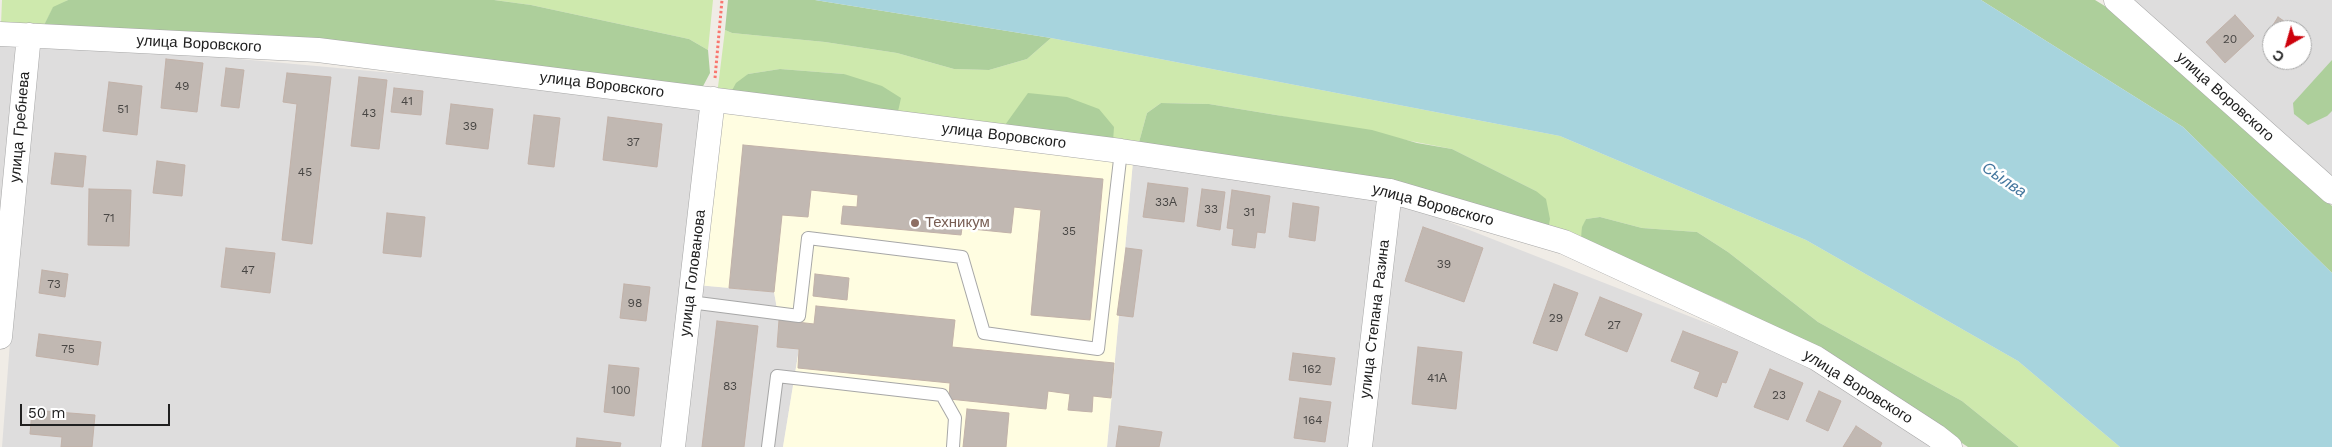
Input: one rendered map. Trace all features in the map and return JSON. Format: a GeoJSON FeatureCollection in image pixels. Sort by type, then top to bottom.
{"type":"FeatureCollection","features":[{"type":"Feature","properties":{"kind":"street","name":"улица Воровского"},"geometry":{"type":"LineString","coordinates":[[2117,0],[2332,192]]}},
{"type":"Feature","properties":{"kind":"street","name":"улица Воровского"},"geometry":{"type":"LineString","coordinates":[[0,34],[318,50],[714,92],[1390,191],[1564,242],[1816,358],[1950,447]]}},
{"type":"Feature","properties":{"kind":"street","name":"улица Гребнева"},"geometry":{"type":"LineString","coordinates":[[0,337],[29,36]]}},
{"type":"Feature","properties":{"kind":"street","name":"улица Голованова"},"geometry":{"type":"LineString","coordinates":[[673,447],[714,92]]}},
{"type":"Feature","properties":{"kind":"street","name":"улица Степана Разина"},"geometry":{"type":"LineString","coordinates":[[1360,447],[1390,191]]}},
{"type":"Feature","properties":{"kind":"lane"},"geometry":{"type":"LineString","coordinates":[[690,302],[799,316],[808,238],[962,257],[984,333],[1098,349],[1121,151]]}},
{"type":"Feature","properties":{"kind":"lane"},"geometry":{"type":"LineString","coordinates":[[768,447],[776,376],[942,395],[955,418],[953,447]]}},
{"type":"Feature","properties":{"kind":"path"},"geometry":{"type":"LineString","coordinates":[[714,92],[722,0]]}},
{"type":"Feature","properties":{"kind":"shaded area"},"geometry":{"type":"Polygon","coordinates":[[[2123,0],[2332,0],[2332,185],[2123,0]]]}},
{"type":"Feature","properties":{"kind":"shaded area"},"geometry":{"type":"Polygon","coordinates":[[[0,39],[24,39],[0,287],[0,39]]]}},
{"type":"Feature","properties":{"kind":"shaded area"},"geometry":{"type":"Polygon","coordinates":[[[33,40],[708,102],[665,447],[2,447],[33,40]]]}},
{"type":"Feature","properties":{"kind":"shaded area","name":"Техникум"},"geometry":{"type":"Polygon","coordinates":[[[717,103],[1133,161],[1107,447],[783,447],[799,349],[777,347],[779,320],[774,292],[697,285],[717,103]]]}},
{"type":"Feature","properties":{"kind":"shaded area"},"geometry":{"type":"Polygon","coordinates":[[[1133,161],[1385,196],[1354,447],[1107,447],[1133,161]]]}},
{"type":"Feature","properties":{"kind":"shaded area"},"geometry":{"type":"Polygon","coordinates":[[[1398,202],[1811,364],[1938,447],[1367,447],[1398,202]]]}},
{"type":"Feature","properties":{"kind":"shaded area"},"geometry":{"type":"Polygon","coordinates":[[[697,285],[774,292],[779,320],[799,349],[783,447],[678,447],[697,285]]]}},
{"type":"Feature","properties":{"kind":"green space"},"geometry":{"type":"Polygon","coordinates":[[[2,0],[68,0],[53,8],[44,25],[1,25],[2,0]]]}},
{"type":"Feature","properties":{"kind":"green space"},"geometry":{"type":"Polygon","coordinates":[[[68,0],[494,0],[531,5],[689,39],[708,50],[710,73],[701,90],[44,25],[53,7],[68,0]]]}},
{"type":"Feature","properties":{"kind":"green space"},"geometry":{"type":"Polygon","coordinates":[[[494,0],[713,0],[708,50],[689,39],[531,5],[494,0]]]}},
{"type":"Feature","properties":{"kind":"green space"},"geometry":{"type":"Polygon","coordinates":[[[728,0],[815,0],[1051,38],[1027,59],[989,70],[954,69],[897,53],[825,42],[732,33],[725,30],[728,0]]]}},
{"type":"Feature","properties":{"kind":"green space"},"geometry":{"type":"Polygon","coordinates":[[[1981,0],[2095,0],[2160,46],[2332,206],[2332,273],[2183,127],[1981,0]]]}},
{"type":"Feature","properties":{"kind":"green space"},"geometry":{"type":"Polygon","coordinates":[[[725,30],[732,33],[825,42],[897,53],[954,69],[989,70],[1027,59],[1051,38],[1560,136],[1806,240],[2018,361],[2120,447],[2019,447],[1962,401],[1818,322],[1728,252],[1697,232],[1642,228],[1600,217],[1586,219],[1581,237],[1548,230],[1536,191],[1452,149],[1209,104],[1161,103],[1147,113],[1138,146],[1005,125],[897,116],[844,74],[780,69],[748,74],[729,96],[717,95],[725,30]]]}},
{"type":"Feature","properties":{"kind":"green space"},"geometry":{"type":"Polygon","coordinates":[[[2332,60],[2332,111],[2327,116],[2308,125],[2294,114],[2293,103],[2332,60]]]}},
{"type":"Feature","properties":{"kind":"green space"},"geometry":{"type":"Polygon","coordinates":[[[780,69],[844,74],[882,86],[901,98],[897,116],[729,96],[736,83],[748,74],[780,69]]]}},
{"type":"Feature","properties":{"kind":"green space"},"geometry":{"type":"Polygon","coordinates":[[[1028,93],[1067,97],[1099,109],[1114,127],[1113,142],[1005,125],[1028,93]]]}},
{"type":"Feature","properties":{"kind":"green space"},"geometry":{"type":"Polygon","coordinates":[[[1161,103],[1209,104],[1372,130],[1417,143],[1452,149],[1536,191],[1546,199],[1550,219],[1548,230],[1138,146],[1147,113],[1161,103]]]}},
{"type":"Feature","properties":{"kind":"green space"},"geometry":{"type":"Polygon","coordinates":[[[1600,217],[1642,228],[1697,232],[1728,252],[1818,322],[1962,401],[2019,447],[1968,447],[1811,344],[1720,300],[1591,247],[1581,237],[1582,227],[1586,219],[1600,217]]]}},
{"type":"Feature","properties":{"kind":"water","name":"Сы́лва"},"geometry":{"type":"Polygon","coordinates":[[[815,0],[1981,0],[2183,127],[2332,273],[2332,447],[2120,447],[2018,361],[1806,240],[1560,136],[1051,38],[815,0]]]}},
{"type":"Feature","properties":{"kind":"building"},"geometry":{"type":"Polygon","coordinates":[[[2235,15],[2254,36],[2225,63],[2206,42],[2235,15]]]}},
{"type":"Feature","properties":{"kind":"building"},"geometry":{"type":"Polygon","coordinates":[[[166,59],[203,63],[197,112],[161,108],[166,59]]]}},
{"type":"Feature","properties":{"kind":"building"},"geometry":{"type":"Polygon","coordinates":[[[226,68],[244,70],[239,108],[221,106],[226,68]]]}},
{"type":"Feature","properties":{"kind":"building"},"geometry":{"type":"Polygon","coordinates":[[[287,73],[331,77],[312,244],[282,240],[297,104],[283,102],[287,73]]]}},
{"type":"Feature","properties":{"kind":"building"},"geometry":{"type":"Polygon","coordinates":[[[359,77],[387,80],[379,149],[351,146],[359,77]]]}},
{"type":"Feature","properties":{"kind":"building"},"geometry":{"type":"Polygon","coordinates":[[[109,82],[142,86],[137,135],[103,131],[109,82]]]}},
{"type":"Feature","properties":{"kind":"building"},"geometry":{"type":"Polygon","coordinates":[[[394,88],[423,91],[421,115],[391,112],[394,88]]]}},
{"type":"Feature","properties":{"kind":"building"},"geometry":{"type":"Polygon","coordinates":[[[451,104],[493,109],[488,149],[446,144],[451,104]]]}},
{"type":"Feature","properties":{"kind":"building"},"geometry":{"type":"Polygon","coordinates":[[[534,115],[560,118],[554,167],[528,164],[534,115]]]}},
{"type":"Feature","properties":{"kind":"building"},"geometry":{"type":"Polygon","coordinates":[[[608,117],[662,124],[657,167],[603,160],[608,117]]]}},
{"type":"Feature","properties":{"kind":"building"},"geometry":{"type":"Polygon","coordinates":[[[743,145],[1103,179],[1090,320],[1031,315],[1041,210],[1014,207],[1011,233],[962,228],[961,235],[841,224],[843,206],[857,207],[858,195],[811,190],[808,217],[782,215],[774,292],[729,288],[743,145]]]}},
{"type":"Feature","properties":{"kind":"building"},"geometry":{"type":"Polygon","coordinates":[[[55,153],[86,156],[83,187],[51,184],[55,153]]]}},
{"type":"Feature","properties":{"kind":"building"},"geometry":{"type":"Polygon","coordinates":[[[157,161],[185,165],[182,196],[153,193],[157,161]]]}},
{"type":"Feature","properties":{"kind":"building"},"geometry":{"type":"Polygon","coordinates":[[[1148,183],[1188,188],[1184,222],[1143,217],[1148,183]]]}},
{"type":"Feature","properties":{"kind":"building"},"geometry":{"type":"Polygon","coordinates":[[[89,189],[131,190],[129,246],[88,245],[89,189]]]}},
{"type":"Feature","properties":{"kind":"building"},"geometry":{"type":"Polygon","coordinates":[[[1202,189],[1225,192],[1220,230],[1197,226],[1202,189]]]}},
{"type":"Feature","properties":{"kind":"building"},"geometry":{"type":"Polygon","coordinates":[[[1232,190],[1270,196],[1265,233],[1257,232],[1255,248],[1232,245],[1234,229],[1227,228],[1232,190]]]}},
{"type":"Feature","properties":{"kind":"building"},"geometry":{"type":"Polygon","coordinates":[[[1293,203],[1319,207],[1315,241],[1289,237],[1293,203]]]}},
{"type":"Feature","properties":{"kind":"building"},"geometry":{"type":"Polygon","coordinates":[[[387,213],[425,217],[421,257],[383,253],[387,213]]]}},
{"type":"Feature","properties":{"kind":"building"},"geometry":{"type":"Polygon","coordinates":[[[1423,227],[1483,248],[1464,302],[1405,281],[1423,227]]]}},
{"type":"Feature","properties":{"kind":"building"},"geometry":{"type":"Polygon","coordinates":[[[226,248],[275,253],[270,293],[221,287],[226,248]]]}},
{"type":"Feature","properties":{"kind":"building"},"geometry":{"type":"Polygon","coordinates":[[[1126,248],[1142,250],[1133,317],[1117,315],[1126,248]]]}},
{"type":"Feature","properties":{"kind":"building"},"geometry":{"type":"Polygon","coordinates":[[[42,270],[68,274],[65,297],[39,293],[42,270]]]}},
{"type":"Feature","properties":{"kind":"building"},"geometry":{"type":"Polygon","coordinates":[[[815,274],[849,278],[847,300],[813,296],[815,274]]]}},
{"type":"Feature","properties":{"kind":"building"},"geometry":{"type":"Polygon","coordinates":[[[624,284],[650,287],[646,321],[620,318],[624,284]]]}},
{"type":"Feature","properties":{"kind":"building"},"geometry":{"type":"Polygon","coordinates":[[[1554,284],[1578,293],[1557,351],[1533,343],[1554,284]]]}},
{"type":"Feature","properties":{"kind":"building"},"geometry":{"type":"Polygon","coordinates":[[[1600,297],[1642,314],[1627,352],[1585,335],[1600,297]]]}},
{"type":"Feature","properties":{"kind":"building"},"geometry":{"type":"Polygon","coordinates":[[[816,306],[955,320],[952,347],[1114,363],[1111,398],[1093,396],[1092,412],[1068,410],[1070,394],[1048,391],[1046,409],[949,399],[950,383],[798,368],[799,349],[777,347],[779,320],[814,324],[816,306]]]}},
{"type":"Feature","properties":{"kind":"building"},"geometry":{"type":"Polygon","coordinates":[[[717,321],[758,326],[744,447],[702,447],[717,321]]]}},
{"type":"Feature","properties":{"kind":"building"},"geometry":{"type":"Polygon","coordinates":[[[1683,331],[1738,352],[1726,383],[1722,382],[1717,397],[1694,388],[1700,372],[1671,361],[1683,331]]]}},
{"type":"Feature","properties":{"kind":"building"},"geometry":{"type":"Polygon","coordinates":[[[39,334],[101,342],[98,365],[36,356],[39,334]]]}},
{"type":"Feature","properties":{"kind":"building"},"geometry":{"type":"Polygon","coordinates":[[[1418,347],[1462,352],[1456,409],[1412,404],[1418,347]]]}},
{"type":"Feature","properties":{"kind":"building"},"geometry":{"type":"Polygon","coordinates":[[[1293,353],[1335,358],[1331,385],[1289,380],[1293,353]]]}},
{"type":"Feature","properties":{"kind":"building"},"geometry":{"type":"Polygon","coordinates":[[[609,365],[639,368],[634,416],[604,412],[609,365]]]}},
{"type":"Feature","properties":{"kind":"building"},"geometry":{"type":"Polygon","coordinates":[[[1770,369],[1803,383],[1788,420],[1754,407],[1770,369]]]}},
{"type":"Feature","properties":{"kind":"building"},"geometry":{"type":"Polygon","coordinates":[[[1819,391],[1841,401],[1828,431],[1806,421],[1819,391]]]}},
{"type":"Feature","properties":{"kind":"building"},"geometry":{"type":"Polygon","coordinates":[[[1300,398],[1331,402],[1325,442],[1294,438],[1300,398]]]}},
{"type":"Feature","properties":{"kind":"building"},"geometry":{"type":"Polygon","coordinates":[[[967,409],[1009,413],[1006,447],[963,447],[967,409]]]}},
{"type":"Feature","properties":{"kind":"building"},"geometry":{"type":"Polygon","coordinates":[[[32,410],[95,415],[92,447],[61,447],[62,437],[30,434],[32,410]]]}},
{"type":"Feature","properties":{"kind":"building"},"geometry":{"type":"Polygon","coordinates":[[[1119,426],[1162,432],[1159,447],[1116,447],[1119,426]]]}},
{"type":"Feature","properties":{"kind":"building"},"geometry":{"type":"Polygon","coordinates":[[[1856,426],[1882,443],[1880,447],[1843,447],[1856,426]]]}},
{"type":"Feature","properties":{"kind":"building"},"geometry":{"type":"Polygon","coordinates":[[[577,438],[621,443],[620,447],[576,447],[577,438]]]}},
{"type":"Feature","properties":{"kind":"place","name":"Техникум"},"geometry":{"type":"Point","coordinates":[915,223]}}]}
